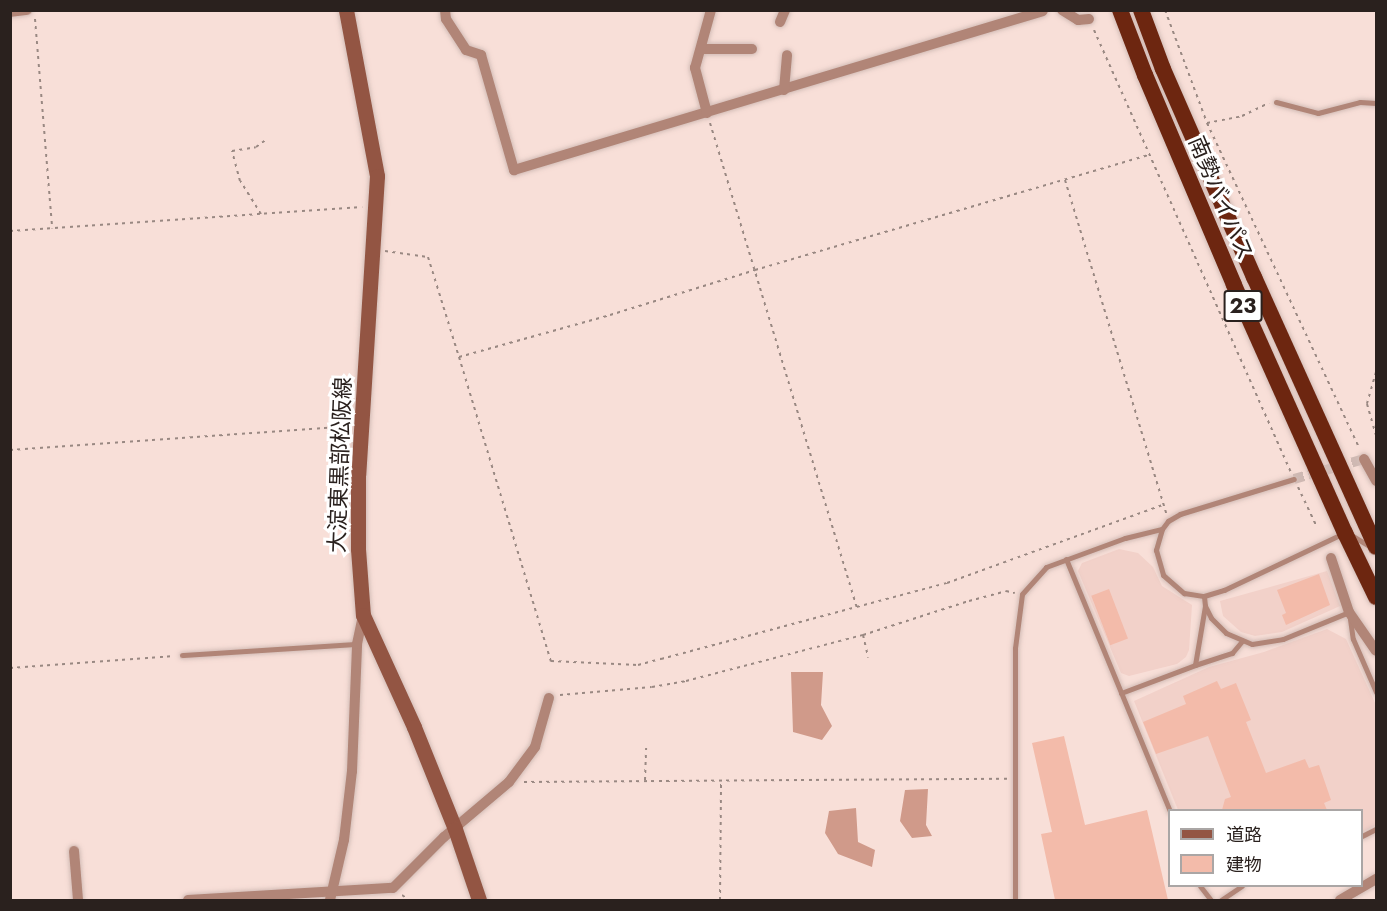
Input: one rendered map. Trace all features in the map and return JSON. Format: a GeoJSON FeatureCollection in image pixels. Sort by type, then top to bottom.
{"type":"FeatureCollection","features":[{"type":"Feature","properties":{"kind":"highway","name":"南勢バイパス"},"geometry":{"type":"LineString","coordinates":[[1120,10],[1234,285],[1345,533],[1377,597]]}},
{"type":"Feature","properties":{"kind":"highway","name":"南勢バイパス"},"geometry":{"type":"LineString","coordinates":[[1141,10],[1163,69],[1216,190],[1377,547]]}},
{"type":"Feature","properties":{"kind":"main road","name":"大淀東黒部松阪線"},"geometry":{"type":"LineString","coordinates":[[346,10],[377,176],[377,207],[361,425],[358,549],[363,615],[414,727],[455,829],[479,900]]}},
{"type":"Feature","properties":{"kind":"street"},"geometry":{"type":"LineString","coordinates":[[10,12],[27,10]]}},
{"type":"Feature","properties":{"kind":"street"},"geometry":{"type":"LineString","coordinates":[[445,10],[446,20],[466,50],[481,55],[514,170],[1052,10]]}},
{"type":"Feature","properties":{"kind":"street"},"geometry":{"type":"LineString","coordinates":[[707,113],[695,68],[711,10]]}},
{"type":"Feature","properties":{"kind":"street"},"geometry":{"type":"LineString","coordinates":[[780,22],[786,10]]}},
{"type":"Feature","properties":{"kind":"street"},"geometry":{"type":"LineString","coordinates":[[1062,10],[1078,20],[1089,19]]}},
{"type":"Feature","properties":{"kind":"street"},"geometry":{"type":"LineString","coordinates":[[701,49],[752,49]]}},
{"type":"Feature","properties":{"kind":"street"},"geometry":{"type":"LineString","coordinates":[[784,90],[787,56]]}},
{"type":"Feature","properties":{"kind":"street"},"geometry":{"type":"LineString","coordinates":[[1364,459],[1376,479]]}},
{"type":"Feature","properties":{"kind":"street"},"geometry":{"type":"LineString","coordinates":[[1331,558],[1349,612],[1377,651]]}},
{"type":"Feature","properties":{"kind":"street"},"geometry":{"type":"LineString","coordinates":[[331,895],[344,840],[352,771],[357,645],[363,615]]}},
{"type":"Feature","properties":{"kind":"street"},"geometry":{"type":"LineString","coordinates":[[188,900],[331,895],[393,888],[509,782],[535,747],[549,698]]}},
{"type":"Feature","properties":{"kind":"street"},"geometry":{"type":"LineString","coordinates":[[74,850],[78,900]]}},
{"type":"Feature","properties":{"kind":"street"},"geometry":{"type":"LineString","coordinates":[[1363,887],[1377,879]]}},
{"type":"Feature","properties":{"kind":"street"},"geometry":{"type":"LineString","coordinates":[[1340,900],[1363,887]]}},
{"type":"Feature","properties":{"kind":"lane"},"geometry":{"type":"LineString","coordinates":[[1276,102],[1318,112],[1360,102],[1377,103]]}},
{"type":"Feature","properties":{"kind":"lane"},"geometry":{"type":"LineString","coordinates":[[1294,479],[1180,514],[1168,521],[1162,529],[1156,550],[1164,575],[1184,593],[1204,596],[1224,590],[1345,533],[1364,542],[1377,553]]}},
{"type":"Feature","properties":{"kind":"lane"},"geometry":{"type":"LineString","coordinates":[[1015,900],[1015,648],[1022,594],[1046,567],[1162,529]]}},
{"type":"Feature","properties":{"kind":"lane"},"geometry":{"type":"LineString","coordinates":[[1066,559],[1169,809]]}},
{"type":"Feature","properties":{"kind":"lane"},"geometry":{"type":"LineString","coordinates":[[1196,665],[1205,606],[1204,596]]}},
{"type":"Feature","properties":{"kind":"lane"},"geometry":{"type":"LineString","coordinates":[[1205,606],[1216,625],[1242,641],[1252,644],[1271,643],[1349,612],[1353,639],[1377,692]]}},
{"type":"Feature","properties":{"kind":"lane"},"geometry":{"type":"LineString","coordinates":[[1121,693],[1232,653],[1242,641]]}},
{"type":"Feature","properties":{"kind":"lane"},"geometry":{"type":"LineString","coordinates":[[182,655],[357,645]]}},
{"type":"Feature","properties":{"kind":"lane"},"geometry":{"type":"LineString","coordinates":[[1363,836],[1377,829]]}},
{"type":"Feature","properties":{"kind":"lane"},"geometry":{"type":"LineString","coordinates":[[1201,887],[1211,900]]}},
{"type":"Feature","properties":{"kind":"lane"},"geometry":{"type":"LineString","coordinates":[[1221,900],[1239,887]]}},
{"type":"Feature","properties":{"kind":"path"},"geometry":{"type":"LineString","coordinates":[[34,10],[52,228]]}},
{"type":"Feature","properties":{"kind":"path"},"geometry":{"type":"LineString","coordinates":[[1164,10],[1207,123],[1364,459]]}},
{"type":"Feature","properties":{"kind":"path"},"geometry":{"type":"LineString","coordinates":[[1089,19],[1148,155],[1316,525]]}},
{"type":"Feature","properties":{"kind":"path"},"geometry":{"type":"LineString","coordinates":[[1207,123],[1242,116],[1263,104],[1276,102]]}},
{"type":"Feature","properties":{"kind":"path"},"geometry":{"type":"LineString","coordinates":[[707,113],[857,608]]}},
{"type":"Feature","properties":{"kind":"path"},"geometry":{"type":"LineString","coordinates":[[261,214],[240,181],[232,151],[256,147],[267,139]]}},
{"type":"Feature","properties":{"kind":"path"},"geometry":{"type":"LineString","coordinates":[[459,357],[610,315],[1148,155]]}},
{"type":"Feature","properties":{"kind":"path"},"geometry":{"type":"LineString","coordinates":[[1065,180],[1168,521]]}},
{"type":"Feature","properties":{"kind":"path"},"geometry":{"type":"LineString","coordinates":[[10,231],[377,207]]}},
{"type":"Feature","properties":{"kind":"path"},"geometry":{"type":"LineString","coordinates":[[374,249],[428,257],[550,661],[638,664],[947,583],[1163,505]]}},
{"type":"Feature","properties":{"kind":"path"},"geometry":{"type":"LineString","coordinates":[[1377,372],[1367,404],[1377,435]]}},
{"type":"Feature","properties":{"kind":"path"},"geometry":{"type":"LineString","coordinates":[[10,450],[361,425]]}},
{"type":"Feature","properties":{"kind":"path"},"geometry":{"type":"LineString","coordinates":[[549,698],[570,693],[652,687],[686,681],[863,635],[1006,591],[1022,594]]}},
{"type":"Feature","properties":{"kind":"path"},"geometry":{"type":"LineString","coordinates":[[863,635],[868,657]]}},
{"type":"Feature","properties":{"kind":"path"},"geometry":{"type":"LineString","coordinates":[[10,668],[182,655]]}},
{"type":"Feature","properties":{"kind":"path"},"geometry":{"type":"LineString","coordinates":[[645,780],[646,748]]}},
{"type":"Feature","properties":{"kind":"path"},"geometry":{"type":"LineString","coordinates":[[720,900],[721,779]]}},
{"type":"Feature","properties":{"kind":"path"},"geometry":{"type":"LineString","coordinates":[[509,782],[1016,779]]}},
{"type":"Feature","properties":{"kind":"shaded area"},"geometry":{"type":"Polygon","coordinates":[[[1119,549],[1138,553],[1153,567],[1162,586],[1192,605],[1189,650],[1186,657],[1177,664],[1129,676],[1121,673],[1078,571],[1082,563],[1119,549]]]}},
{"type":"Feature","properties":{"kind":"shaded area"},"geometry":{"type":"Polygon","coordinates":[[[1327,571],[1340,606],[1282,632],[1255,636],[1241,632],[1223,616],[1220,601],[1327,571]]]}},
{"type":"Feature","properties":{"kind":"shaded area"},"geometry":{"type":"Polygon","coordinates":[[[1327,629],[1346,639],[1376,705],[1376,825],[1363,832],[1363,809],[1178,809],[1134,701],[1209,667],[1264,652],[1327,629]]]}},
{"type":"Feature","properties":{"kind":"shaded area"},"geometry":{"type":"Polygon","coordinates":[[[791,672],[823,672],[821,705],[832,726],[822,740],[793,732],[791,672]]]}},
{"type":"Feature","properties":{"kind":"shaded area"},"geometry":{"type":"Polygon","coordinates":[[[928,789],[926,825],[932,836],[912,838],[900,821],[905,790],[928,789]]]}},
{"type":"Feature","properties":{"kind":"shaded area"},"geometry":{"type":"Polygon","coordinates":[[[856,808],[858,842],[875,850],[872,867],[838,854],[825,833],[829,811],[856,808]]]}},
{"type":"Feature","properties":{"kind":"building"},"geometry":{"type":"Polygon","coordinates":[[[1319,574],[1330,605],[1286,625],[1282,615],[1286,613],[1277,590],[1319,574]]]}},
{"type":"Feature","properties":{"kind":"building"},"geometry":{"type":"Polygon","coordinates":[[[1109,589],[1128,638],[1110,645],[1091,596],[1109,589]]]}},
{"type":"Feature","properties":{"kind":"building"},"geometry":{"type":"Polygon","coordinates":[[[1217,681],[1221,689],[1236,683],[1251,720],[1246,722],[1266,773],[1305,759],[1309,768],[1319,765],[1331,800],[1324,803],[1327,809],[1222,809],[1225,799],[1231,797],[1208,736],[1156,754],[1143,722],[1186,704],[1183,696],[1217,681]]]}},
{"type":"Feature","properties":{"kind":"building"},"geometry":{"type":"Polygon","coordinates":[[[1064,736],[1085,825],[1147,810],[1168,900],[1055,900],[1041,834],[1052,832],[1032,743],[1064,736]]]}},
{"type":"Feature","properties":{"kind":"tunnel"},"geometry":{"type":"LineString","coordinates":[[1294,479],[1364,459]]}}]}
